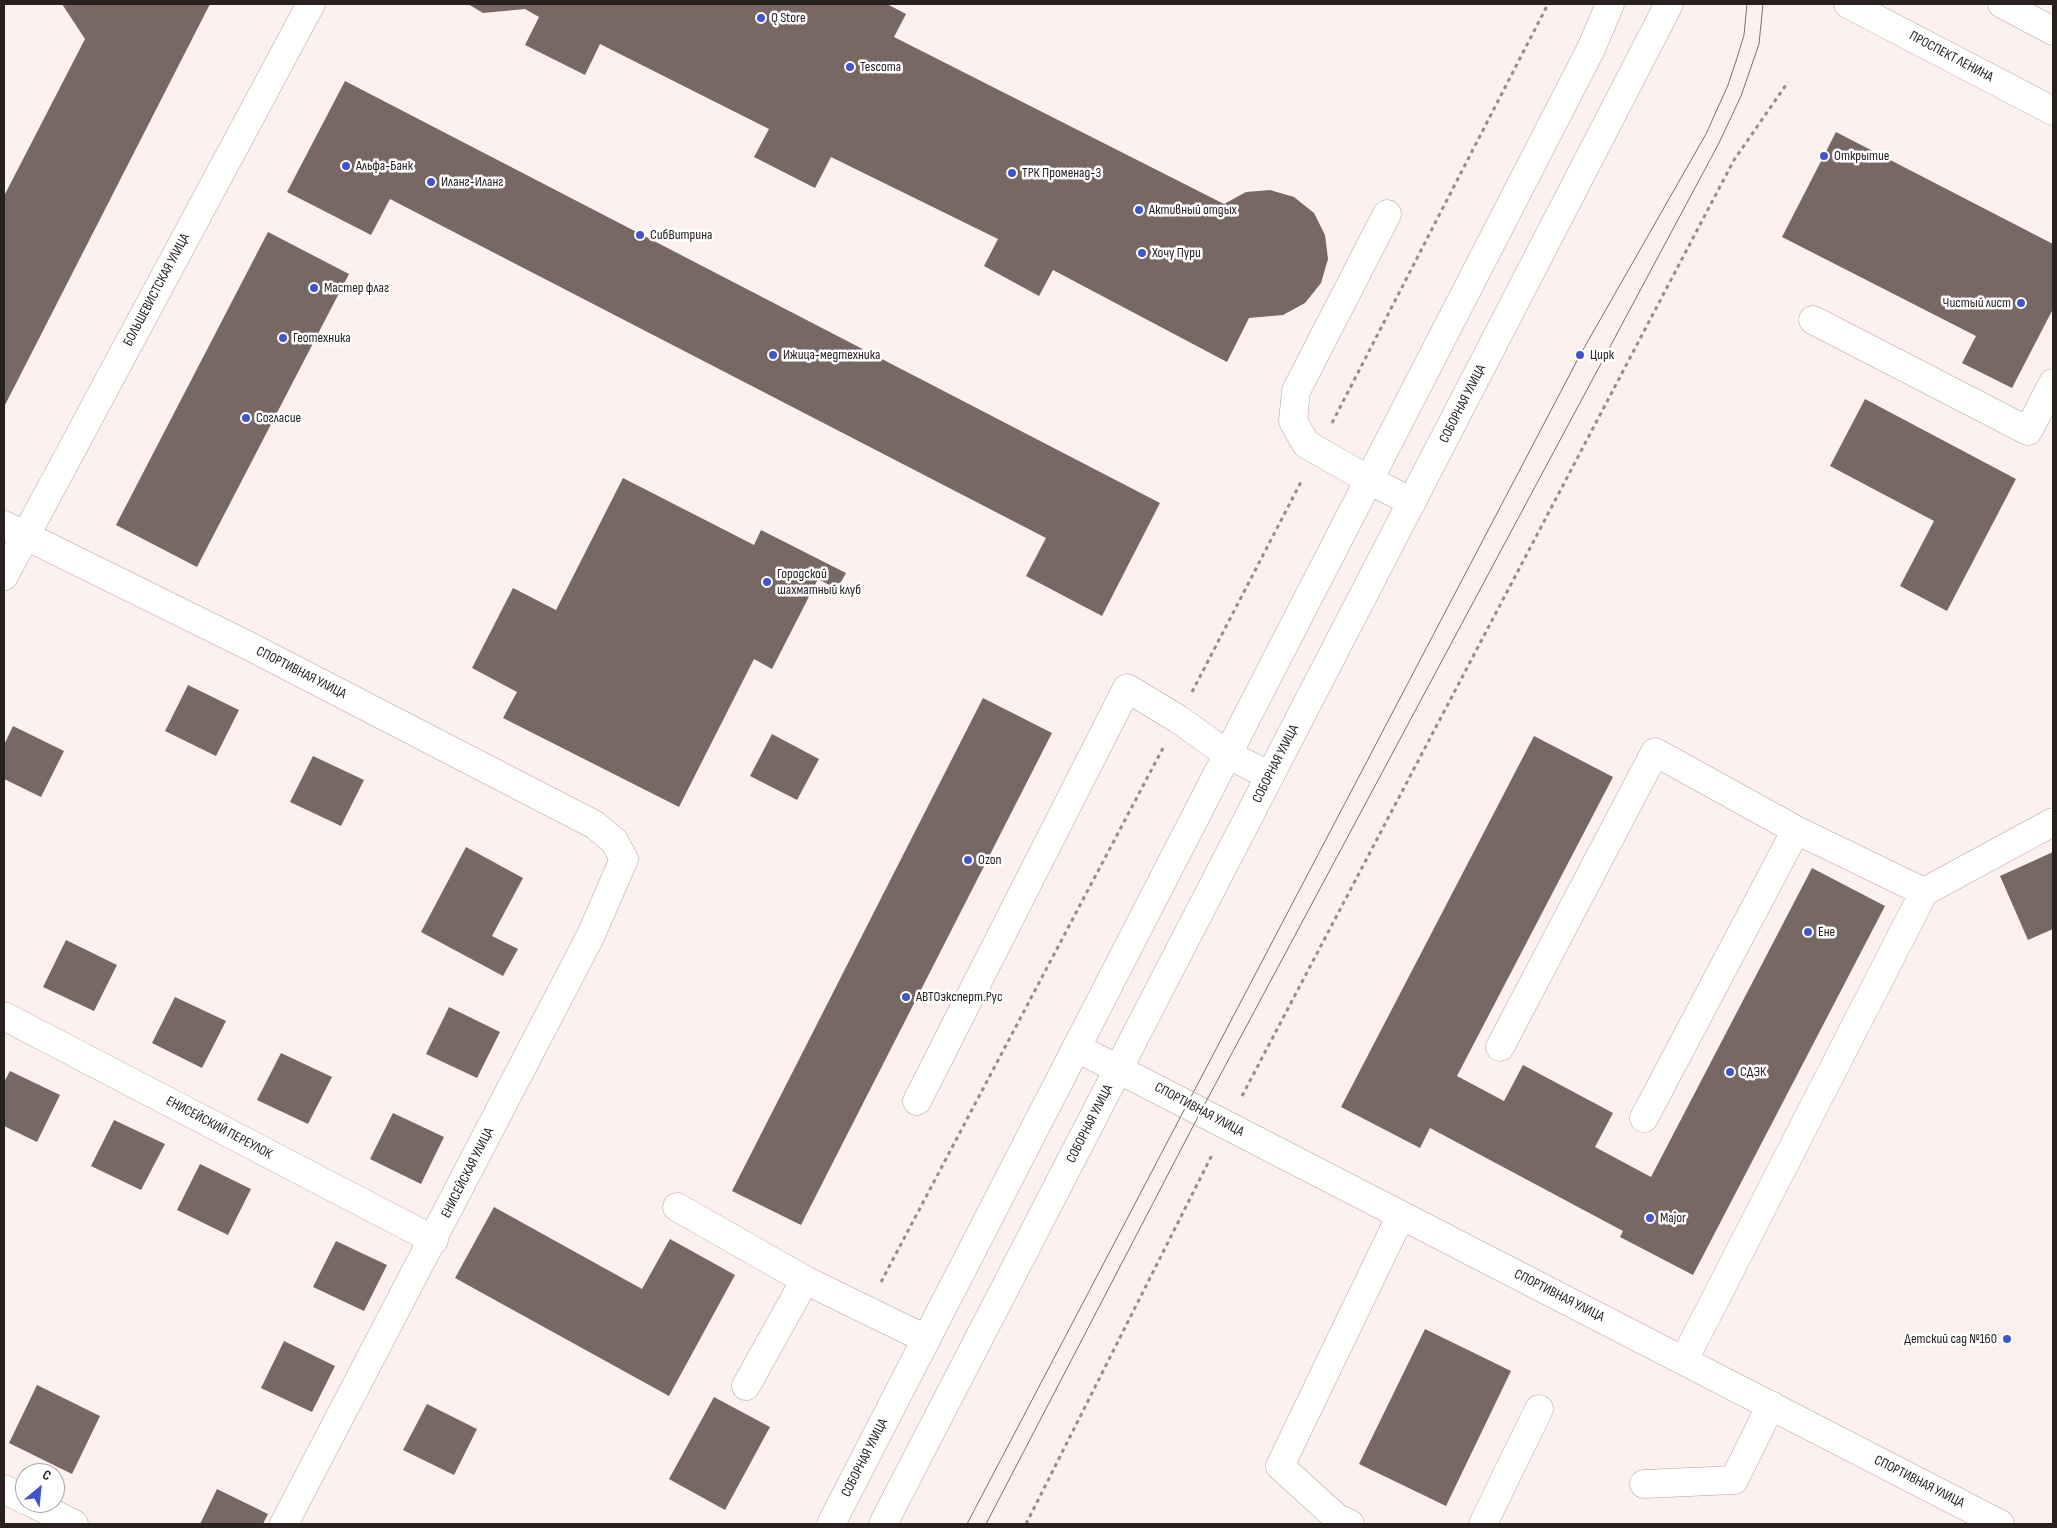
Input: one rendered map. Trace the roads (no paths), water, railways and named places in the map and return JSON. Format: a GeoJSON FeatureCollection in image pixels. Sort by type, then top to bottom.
{"type":"FeatureCollection","features":[{"type":"Feature","properties":{"kind":"main road","name":"БОЛЬШЕВИСТСКАЯ УЛИЦА"},"geometry":{"type":"LineString","coordinates":[[4,576],[14,531],[311,4]]}},
{"type":"Feature","properties":{"kind":"main road","name":"СОБОРНАЯ УЛИЦА"},"geometry":{"type":"LineString","coordinates":[[831,1524],[1591,49],[1610,4]]}},
{"type":"Feature","properties":{"kind":"main road","name":"СОБОРНАЯ УЛИЦА"},"geometry":{"type":"LineString","coordinates":[[883,1524],[1670,4]]}},
{"type":"Feature","properties":{"kind":"main road","name":"ПРОСПЕКТ ЛЕНИНА"},"geometry":{"type":"LineString","coordinates":[[1848,4],[2053,111]]}},
{"type":"Feature","properties":{"kind":"main road"},"geometry":{"type":"LineString","coordinates":[[2002,4],[2053,30]]}},
{"type":"Feature","properties":{"kind":"main road"},"geometry":{"type":"LineString","coordinates":[[1387,214],[1296,391],[1293,421],[1306,444],[1412,502]]}},
{"type":"Feature","properties":{"kind":"main road"},"geometry":{"type":"LineString","coordinates":[[1813,320],[2028,431],[2053,383]]}},
{"type":"Feature","properties":{"kind":"main road","name":"СПОРТИВНАЯ УЛИЦА"},"geometry":{"type":"LineString","coordinates":[[14,531],[249,646],[595,825]]}},
{"type":"Feature","properties":{"kind":"main road"},"geometry":{"type":"LineString","coordinates":[[917,1101],[1127,688],[1178,719],[1227,754],[1270,776]]}},
{"type":"Feature","properties":{"kind":"main road"},"geometry":{"type":"LineString","coordinates":[[1500,1046],[1656,752],[1796,830],[1924,892]]}},
{"type":"Feature","properties":{"kind":"main road"},"geometry":{"type":"LineString","coordinates":[[1684,1360],[1924,892],[2053,822]]}},
{"type":"Feature","properties":{"kind":"main road","name":"ЕНИСЕЙСКАЯ УЛИЦА"},"geometry":{"type":"LineString","coordinates":[[284,1524],[434,1240],[591,935],[624,859],[614,841],[595,825]]}},
{"type":"Feature","properties":{"kind":"main road"},"geometry":{"type":"LineString","coordinates":[[1644,1118],[1796,830]]}},
{"type":"Feature","properties":{"kind":"main road","name":"ЕНИСЕЙСКИЙ ПЕРЕУЛОК"},"geometry":{"type":"LineString","coordinates":[[4,1016],[434,1240]]}},
{"type":"Feature","properties":{"kind":"main road","name":"СПОРТИВНАЯ УЛИЦА"},"geometry":{"type":"LineString","coordinates":[[1076,1048],[1770,1405],[1960,1515],[2000,1524]]}},
{"type":"Feature","properties":{"kind":"main road"},"geometry":{"type":"LineString","coordinates":[[677,1207],[805,1280],[926,1339]]}},
{"type":"Feature","properties":{"kind":"main road"},"geometry":{"type":"LineString","coordinates":[[1340,1522],[1280,1466],[1401,1215]]}},
{"type":"Feature","properties":{"kind":"main road"},"geometry":{"type":"LineString","coordinates":[[746,1386],[805,1280]]}},
{"type":"Feature","properties":{"kind":"main road"},"geometry":{"type":"LineString","coordinates":[[1644,1484],[1734,1480],[1770,1405]]}},
{"type":"Feature","properties":{"kind":"main road"},"geometry":{"type":"LineString","coordinates":[[1483,1524],[1539,1409]]}},
{"type":"Feature","properties":{"kind":"main road"},"geometry":{"type":"LineString","coordinates":[[52,1513],[74,1524]]}},
{"type":"Feature","properties":{"kind":"tram line"},"geometry":{"type":"LineString","coordinates":[[967,1524],[1580,355],[1706,134],[1728,85],[1737,58],[1744,35],[1747,4]]}},
{"type":"Feature","properties":{"kind":"tram line"},"geometry":{"type":"LineString","coordinates":[[986,1524],[1201,1111],[1719,143],[1741,96],[1759,44],[1763,4]]}},
{"type":"Feature","properties":{"kind":"place","name":"Q Store"},"geometry":{"type":"Point","coordinates":[761,18]}},
{"type":"Feature","properties":{"kind":"place","name":"Tescoma"},"geometry":{"type":"Point","coordinates":[850,67]}},
{"type":"Feature","properties":{"kind":"place","name":"Открытие"},"geometry":{"type":"Point","coordinates":[1824,156]}},
{"type":"Feature","properties":{"kind":"place","name":"Альфа-Банк"},"geometry":{"type":"Point","coordinates":[346,166]}},
{"type":"Feature","properties":{"kind":"place","name":"ТРК Променад-3"},"geometry":{"type":"Point","coordinates":[1012,173]}},
{"type":"Feature","properties":{"kind":"place","name":"Иланг-Иланг"},"geometry":{"type":"Point","coordinates":[431,182]}},
{"type":"Feature","properties":{"kind":"place","name":"Активный отдых"},"geometry":{"type":"Point","coordinates":[1139,210]}},
{"type":"Feature","properties":{"kind":"place","name":"СибВитрина"},"geometry":{"type":"Point","coordinates":[640,235]}},
{"type":"Feature","properties":{"kind":"place","name":"Хочу Пури"},"geometry":{"type":"Point","coordinates":[1142,253]}},
{"type":"Feature","properties":{"kind":"place","name":"Мастер флаг"},"geometry":{"type":"Point","coordinates":[314,288]}},
{"type":"Feature","properties":{"kind":"place","name":"Чистый лист"},"geometry":{"type":"Point","coordinates":[2021,303]}},
{"type":"Feature","properties":{"kind":"place","name":"Геотехника"},"geometry":{"type":"Point","coordinates":[283,338]}},
{"type":"Feature","properties":{"kind":"place","name":"Ижица-медтехника"},"geometry":{"type":"Point","coordinates":[773,355]}},
{"type":"Feature","properties":{"kind":"place","name":"Цирк"},"geometry":{"type":"Point","coordinates":[1580,355]}},
{"type":"Feature","properties":{"kind":"place","name":"Согласие"},"geometry":{"type":"Point","coordinates":[246,418]}},
{"type":"Feature","properties":{"kind":"place","name":"Городской шахматный клуб"},"geometry":{"type":"Point","coordinates":[767,582]}},
{"type":"Feature","properties":{"kind":"place","name":"Ozon"},"geometry":{"type":"Point","coordinates":[968,860]}},
{"type":"Feature","properties":{"kind":"place","name":"Ене"},"geometry":{"type":"Point","coordinates":[1808,932]}},
{"type":"Feature","properties":{"kind":"place","name":"АВТОэксперт.Рус"},"geometry":{"type":"Point","coordinates":[906,997]}},
{"type":"Feature","properties":{"kind":"place","name":"СДЭК"},"geometry":{"type":"Point","coordinates":[1730,1072]}},
{"type":"Feature","properties":{"kind":"place","name":"Major"},"geometry":{"type":"Point","coordinates":[1650,1218]}},
{"type":"Feature","properties":{"kind":"place","name":"Детский сад №160"},"geometry":{"type":"Point","coordinates":[2007,1339]}}]}
